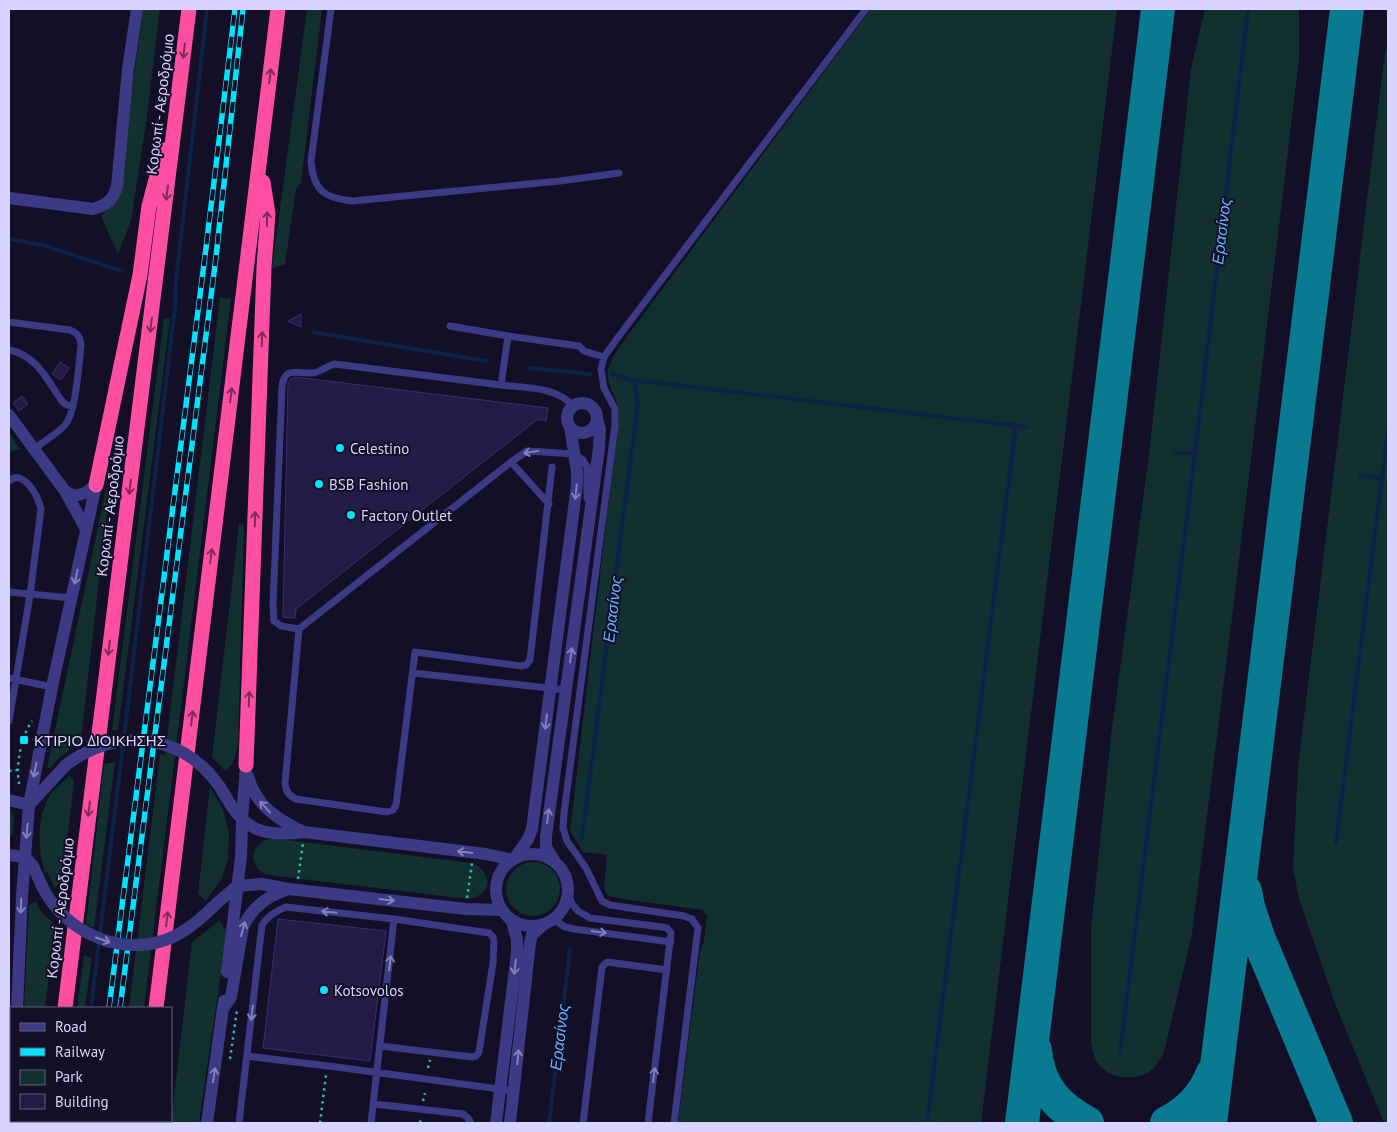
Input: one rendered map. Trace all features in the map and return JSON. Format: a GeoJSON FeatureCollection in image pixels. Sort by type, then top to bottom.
{"type":"FeatureCollection","features":[{"type":"Feature","properties":{"kind":"highway","name":"Κορωπί - Αεροδρόμιο"},"geometry":{"type":"LineString","coordinates":[[65,1007],[189,9]]}},
{"type":"Feature","properties":{"kind":"highway"},"geometry":{"type":"LineString","coordinates":[[157,1006],[278,9]]}},
{"type":"Feature","properties":{"kind":"highway"},"geometry":{"type":"LineString","coordinates":[[96,485],[139,284],[150,206],[178,92]]}},
{"type":"Feature","properties":{"kind":"highway"},"geometry":{"type":"LineString","coordinates":[[246,765],[262,315],[268,214],[260,163]]}},
{"type":"Feature","properties":{"kind":"street"},"geometry":{"type":"LineString","coordinates":[[9,198],[92,209],[104,206],[114,197],[117,186],[128,69],[137,9]]}},
{"type":"Feature","properties":{"kind":"street"},"geometry":{"type":"LineString","coordinates":[[496,1123],[517,953],[517,939],[507,915],[497,900],[497,883],[501,872],[514,859],[528,840],[532,829],[576,485],[574,454],[567,417],[573,406],[582,403],[592,406],[597,414],[600,439],[546,836],[546,847],[564,873],[568,893],[565,905],[532,935],[510,1123]]}},
{"type":"Feature","properties":{"kind":"street"},"geometry":{"type":"LineString","coordinates":[[9,415],[66,491],[86,529]]}},
{"type":"Feature","properties":{"kind":"street"},"geometry":{"type":"LineString","coordinates":[[570,426],[577,432],[586,432],[594,427],[597,419]]}},
{"type":"Feature","properties":{"kind":"street"},"geometry":{"type":"LineString","coordinates":[[66,491],[74,496],[96,485]]}},
{"type":"Feature","properties":{"kind":"street"},"geometry":{"type":"LineString","coordinates":[[17,1007],[29,805],[52,687],[96,485]]}},
{"type":"Feature","properties":{"kind":"street"},"geometry":{"type":"LineString","coordinates":[[29,805],[66,765],[78,756],[104,744],[128,740],[156,742],[183,752],[195,760],[213,777],[242,820],[248,825],[272,833],[486,854],[514,859],[529,854],[536,854],[555,862]]}},
{"type":"Feature","properties":{"kind":"street"},"geometry":{"type":"LineString","coordinates":[[207,1123],[241,857],[246,765]]}},
{"type":"Feature","properties":{"kind":"street"},"geometry":{"type":"LineString","coordinates":[[246,765],[251,787],[257,798],[273,815],[304,836]]}},
{"type":"Feature","properties":{"kind":"street"},"geometry":{"type":"LineString","coordinates":[[9,800],[29,805]]}},
{"type":"Feature","properties":{"kind":"street"},"geometry":{"type":"LineString","coordinates":[[9,855],[25,857],[33,866],[56,909],[77,928],[102,940],[130,946],[150,944],[174,937],[194,924],[237,886],[262,884],[289,889],[507,915],[524,925],[537,925],[548,922]]}},
{"type":"Feature","properties":{"kind":"street"},"geometry":{"type":"LineString","coordinates":[[223,1009],[231,996],[243,927],[247,918],[265,900],[289,889]]}},
{"type":"Feature","properties":{"kind":"street"},"geometry":{"type":"LineString","coordinates":[[9,1116],[10,1102]]}},
{"type":"Feature","properties":{"kind":"lane"},"geometry":{"type":"LineString","coordinates":[[331,9],[312,161],[312,177],[322,192],[335,199],[352,201],[560,181],[619,173]]}},
{"type":"Feature","properties":{"kind":"lane"},"geometry":{"type":"LineString","coordinates":[[674,1123],[698,928],[692,919],[684,916],[610,905],[602,900],[586,868],[567,841],[563,828],[615,425],[615,409],[604,388],[600,369],[604,357],[866,9]]}},
{"type":"Feature","properties":{"kind":"lane"},"geometry":{"type":"LineString","coordinates":[[9,322],[70,330],[78,335],[81,345],[70,418],[65,425],[34,449]]}},
{"type":"Feature","properties":{"kind":"lane"},"geometry":{"type":"LineString","coordinates":[[450,326],[579,346],[590,353],[604,357]]}},
{"type":"Feature","properties":{"kind":"lane"},"geometry":{"type":"LineString","coordinates":[[501,385],[508,336]]}},
{"type":"Feature","properties":{"kind":"lane"},"geometry":{"type":"LineString","coordinates":[[9,350],[20,352],[35,362],[61,400],[73,407]]}},
{"type":"Feature","properties":{"kind":"lane"},"geometry":{"type":"LineString","coordinates":[[299,629],[281,626],[274,621],[273,614],[282,388],[285,376],[294,372],[314,373],[330,364],[336,364],[552,391],[573,406]]}},
{"type":"Feature","properties":{"kind":"lane"},"geometry":{"type":"LineString","coordinates":[[552,467],[530,660],[526,665],[521,666],[415,652],[396,805],[393,810],[387,812],[296,800],[290,797],[286,792],[285,783],[299,629],[527,451],[574,454],[583,460],[587,467],[587,498],[591,505]]}},
{"type":"Feature","properties":{"kind":"lane"},"geometry":{"type":"LineString","coordinates":[[511,462],[548,504]]}},
{"type":"Feature","properties":{"kind":"lane"},"geometry":{"type":"LineString","coordinates":[[9,481],[18,476],[23,478],[40,502],[41,509],[30,594],[12,679],[9,721]]}},
{"type":"Feature","properties":{"kind":"lane"},"geometry":{"type":"LineString","coordinates":[[9,592],[71,598]]}},
{"type":"Feature","properties":{"kind":"lane"},"geometry":{"type":"LineString","coordinates":[[412,673],[566,690]]}},
{"type":"Feature","properties":{"kind":"lane"},"geometry":{"type":"LineString","coordinates":[[12,679],[52,687]]}},
{"type":"Feature","properties":{"kind":"lane"},"geometry":{"type":"LineString","coordinates":[[568,893],[572,904],[578,911],[590,918],[667,928],[671,933],[648,1123]]}},
{"type":"Feature","properties":{"kind":"lane"},"geometry":{"type":"LineString","coordinates":[[239,1123],[262,925],[267,918],[278,910],[286,907],[394,919],[489,934],[493,937],[493,963],[479,1052],[476,1056],[380,1046]]}},
{"type":"Feature","properties":{"kind":"lane"},"geometry":{"type":"LineString","coordinates":[[371,1123],[394,919]]}},
{"type":"Feature","properties":{"kind":"lane"},"geometry":{"type":"LineString","coordinates":[[548,922],[574,929],[671,942]]}},
{"type":"Feature","properties":{"kind":"lane"},"geometry":{"type":"LineString","coordinates":[[583,1123],[602,966],[607,962],[667,970]]}},
{"type":"Feature","properties":{"kind":"lane"},"geometry":{"type":"LineString","coordinates":[[247,1056],[514,1091]]}},
{"type":"Feature","properties":{"kind":"lane"},"geometry":{"type":"LineString","coordinates":[[374,1104],[463,1114],[471,1123]]}},
{"type":"Feature","properties":{"kind":"path"},"geometry":{"type":"LineString","coordinates":[[20,785],[17,770],[25,731],[32,721]]}},
{"type":"Feature","properties":{"kind":"path"},"geometry":{"type":"LineString","coordinates":[[9,771],[17,770]]}},
{"type":"Feature","properties":{"kind":"path"},"geometry":{"type":"LineString","coordinates":[[298,879],[304,836]]}},
{"type":"Feature","properties":{"kind":"path"},"geometry":{"type":"LineString","coordinates":[[467,899],[472,862]]}},
{"type":"Feature","properties":{"kind":"path"},"geometry":{"type":"LineString","coordinates":[[228,1066],[238,1008]]}},
{"type":"Feature","properties":{"kind":"path"},"geometry":{"type":"LineString","coordinates":[[320,1123],[328,1066]]}},
{"type":"Feature","properties":{"kind":"path"},"geometry":{"type":"LineString","coordinates":[[423,1102],[425,1093]]}},
{"type":"Feature","properties":{"kind":"path"},"geometry":{"type":"LineString","coordinates":[[420,1123],[421,1118]]}},
{"type":"Feature","properties":{"kind":"green space"},"geometry":{"type":"Polygon","coordinates":[[[143,9],[160,9],[146,123],[131,221],[118,254],[101,216],[113,199],[120,180],[143,9]]]}},
{"type":"Feature","properties":{"kind":"green space"},"geometry":{"type":"Polygon","coordinates":[[[307,9],[322,9],[301,183],[296,189],[285,264],[272,268],[307,9]]]}},
{"type":"Feature","properties":{"kind":"green space"},"geometry":{"type":"Polygon","coordinates":[[[871,9],[1117,9],[981,1123],[678,1123],[700,951],[704,941],[707,916],[703,910],[622,899],[607,895],[604,888],[607,855],[583,852],[570,831],[619,413],[608,380],[608,369],[617,350],[871,9]]]}},
{"type":"Feature","properties":{"kind":"green space"},"geometry":{"type":"Polygon","coordinates":[[[1205,9],[1299,9],[1299,59],[1192,934],[1164,1052],[1150,1071],[1137,1077],[1122,1077],[1102,1068],[1096,1060],[1093,1051],[1091,1040],[1091,928],[1111,736],[1149,455],[1191,69],[1205,9]]]}},
{"type":"Feature","properties":{"kind":"green space"},"geometry":{"type":"Polygon","coordinates":[[[1388,41],[1388,1123],[1384,1123],[1335,1003],[1299,899],[1293,868],[1298,767],[1384,60],[1388,41]]]}},
{"type":"Feature","properties":{"kind":"green space"},"geometry":{"type":"Polygon","coordinates":[[[220,297],[231,299],[144,1007],[129,1007],[160,754],[165,755],[220,297]]]}},
{"type":"Feature","properties":{"kind":"green space"},"geometry":{"type":"Polygon","coordinates":[[[164,318],[170,319],[118,730],[112,730],[164,318]]]}},
{"type":"Feature","properties":{"kind":"green space"},"geometry":{"type":"Polygon","coordinates":[[[9,432],[20,449],[9,451],[9,432]]]}},
{"type":"Feature","properties":{"kind":"green space"},"geometry":{"type":"Polygon","coordinates":[[[106,489],[109,492],[81,740],[50,768],[47,768],[106,489]]]}},
{"type":"Feature","properties":{"kind":"green space"},"geometry":{"type":"Polygon","coordinates":[[[239,524],[244,525],[238,745],[233,763],[226,771],[212,757],[239,524]]]}},
{"type":"Feature","properties":{"kind":"green space"},"geometry":{"type":"Polygon","coordinates":[[[115,762],[94,928],[86,925],[104,764],[115,762]]]}},
{"type":"Feature","properties":{"kind":"green space"},"geometry":{"type":"Polygon","coordinates":[[[70,775],[74,782],[62,882],[55,888],[47,872],[45,873],[40,844],[40,823],[45,804],[50,795],[70,775]]]}},
{"type":"Feature","properties":{"kind":"green space"},"geometry":{"type":"Polygon","coordinates":[[[210,787],[223,809],[229,834],[228,859],[222,878],[206,901],[198,894],[210,787]]]}},
{"type":"Feature","properties":{"kind":"green space"},"geometry":{"type":"Polygon","coordinates":[[[9,807],[14,817],[13,834],[9,838],[9,807]]]}},
{"type":"Feature","properties":{"kind":"green space"},"geometry":{"type":"Polygon","coordinates":[[[271,838],[472,863],[484,872],[488,883],[482,893],[468,899],[268,875],[256,867],[253,855],[259,845],[271,838]]]}},
{"type":"Feature","properties":{"kind":"green space"},"geometry":{"type":"Polygon","coordinates":[[[528,862],[538,862],[548,866],[556,874],[560,889],[556,904],[548,912],[538,916],[528,916],[518,912],[510,904],[506,894],[506,884],[510,874],[518,866],[528,862]]]}},
{"type":"Feature","properties":{"kind":"green space"},"geometry":{"type":"Polygon","coordinates":[[[36,902],[40,910],[55,925],[45,1007],[24,1007],[29,905],[36,902]]]}},
{"type":"Feature","properties":{"kind":"green space"},"geometry":{"type":"Polygon","coordinates":[[[219,921],[227,932],[199,1123],[171,1123],[172,1122],[192,942],[219,921]]]}},
{"type":"Feature","properties":{"kind":"green space"},"geometry":{"type":"Polygon","coordinates":[[[84,955],[92,958],[85,1007],[77,1007],[84,955]]]}},
{"type":"Feature","properties":{"kind":"building"},"geometry":{"type":"Polygon","coordinates":[[[301,314],[301,327],[288,321],[301,314]]]}},
{"type":"Feature","properties":{"kind":"building"},"geometry":{"type":"Polygon","coordinates":[[[60,362],[69,368],[61,380],[52,374],[60,362]]]}},
{"type":"Feature","properties":{"kind":"building","name":"Factory Outlet"},"geometry":{"type":"Polygon","coordinates":[[[295,377],[548,408],[546,421],[538,419],[296,609],[295,618],[283,617],[288,383],[295,377]]]}},
{"type":"Feature","properties":{"kind":"building"},"geometry":{"type":"Polygon","coordinates":[[[22,396],[28,404],[19,411],[13,403],[22,396]]]}},
{"type":"Feature","properties":{"kind":"building","name":"Kotsovolos"},"geometry":{"type":"Polygon","coordinates":[[[278,919],[386,931],[370,1061],[263,1048],[278,919]]]}},
{"type":"Feature","properties":{"kind":"waterway"},"geometry":{"type":"LineString","coordinates":[[124,738],[175,307],[176,281],[207,9]]}},
{"type":"Feature","properties":{"kind":"waterway","name":"Ερασίνος"},"geometry":{"type":"LineString","coordinates":[[1195,453],[1248,9]]}},
{"type":"Feature","properties":{"kind":"waterway"},"geometry":{"type":"LineString","coordinates":[[9,239],[42,245],[122,271]]}},
{"type":"Feature","properties":{"kind":"waterway","name":"Ερασίνος"},"geometry":{"type":"LineString","coordinates":[[313,332],[486,361]]}},
{"type":"Feature","properties":{"kind":"waterway","name":"Ερασίνος"},"geometry":{"type":"LineString","coordinates":[[529,368],[590,374]]}},
{"type":"Feature","properties":{"kind":"waterway","name":"Ερασίνος"},"geometry":{"type":"LineString","coordinates":[[612,374],[634,381],[1027,427]]}},
{"type":"Feature","properties":{"kind":"waterway","name":"Ερασίνος"},"geometry":{"type":"LineString","coordinates":[[582,838],[638,402],[634,381]]}},
{"type":"Feature","properties":{"kind":"waterway"},"geometry":{"type":"LineString","coordinates":[[927,1123],[1016,425]]}},
{"type":"Feature","properties":{"kind":"waterway"},"geometry":{"type":"LineString","coordinates":[[1360,475],[1382,478],[1388,430]]}},
{"type":"Feature","properties":{"kind":"waterway"},"geometry":{"type":"LineString","coordinates":[[1120,1053],[1195,453],[1175,453]]}},
{"type":"Feature","properties":{"kind":"waterway"},"geometry":{"type":"LineString","coordinates":[[1336,843],[1382,478]]}},
{"type":"Feature","properties":{"kind":"waterway"},"geometry":{"type":"LineString","coordinates":[[91,1007],[123,745]]}},
{"type":"Feature","properties":{"kind":"waterway","name":"Ερασίνος"},"geometry":{"type":"LineString","coordinates":[[549,1123],[570,950]]}},
{"type":"Feature","properties":{"kind":"taxiway"},"geometry":{"type":"LineString","coordinates":[[1022,1123],[1158,9]]}},
{"type":"Feature","properties":{"kind":"taxiway"},"geometry":{"type":"LineString","coordinates":[[1210,1123],[1347,9]]}},
{"type":"Feature","properties":{"kind":"taxiway"},"geometry":{"type":"LineString","coordinates":[[1245,891],[1258,937],[1336,1123]]}},
{"type":"Feature","properties":{"kind":"taxiway"},"geometry":{"type":"LineString","coordinates":[[1035,1050],[1040,1074],[1050,1094],[1066,1110],[1087,1123]]}},
{"type":"Feature","properties":{"kind":"taxiway"},"geometry":{"type":"LineString","coordinates":[[1167,1123],[1182,1114],[1195,1102],[1205,1089],[1213,1073]]}},
{"type":"Feature","properties":{"kind":"railway"},"geometry":{"type":"LineString","coordinates":[[109,1007],[235,9]]}},
{"type":"Feature","properties":{"kind":"railway"},"geometry":{"type":"LineString","coordinates":[[120,1007],[216,257],[243,9]]}},
{"type":"Feature","properties":{"kind":"place","name":"Celestino"},"geometry":{"type":"Point","coordinates":[340,448]}},
{"type":"Feature","properties":{"kind":"place","name":"BSB Fashion"},"geometry":{"type":"Point","coordinates":[319,484]}},
{"type":"Feature","properties":{"kind":"place","name":"Factory Outlet"},"geometry":{"type":"Point","coordinates":[351,515]}},
{"type":"Feature","properties":{"kind":"place","name":"ΚΤΙΡΙΟ ΔΙΟΙΚΗΣΗΣ"},"geometry":{"type":"Point","coordinates":[24,740]}},
{"type":"Feature","properties":{"kind":"place","name":"Kotsovolos"},"geometry":{"type":"Point","coordinates":[324,990]}}]}
